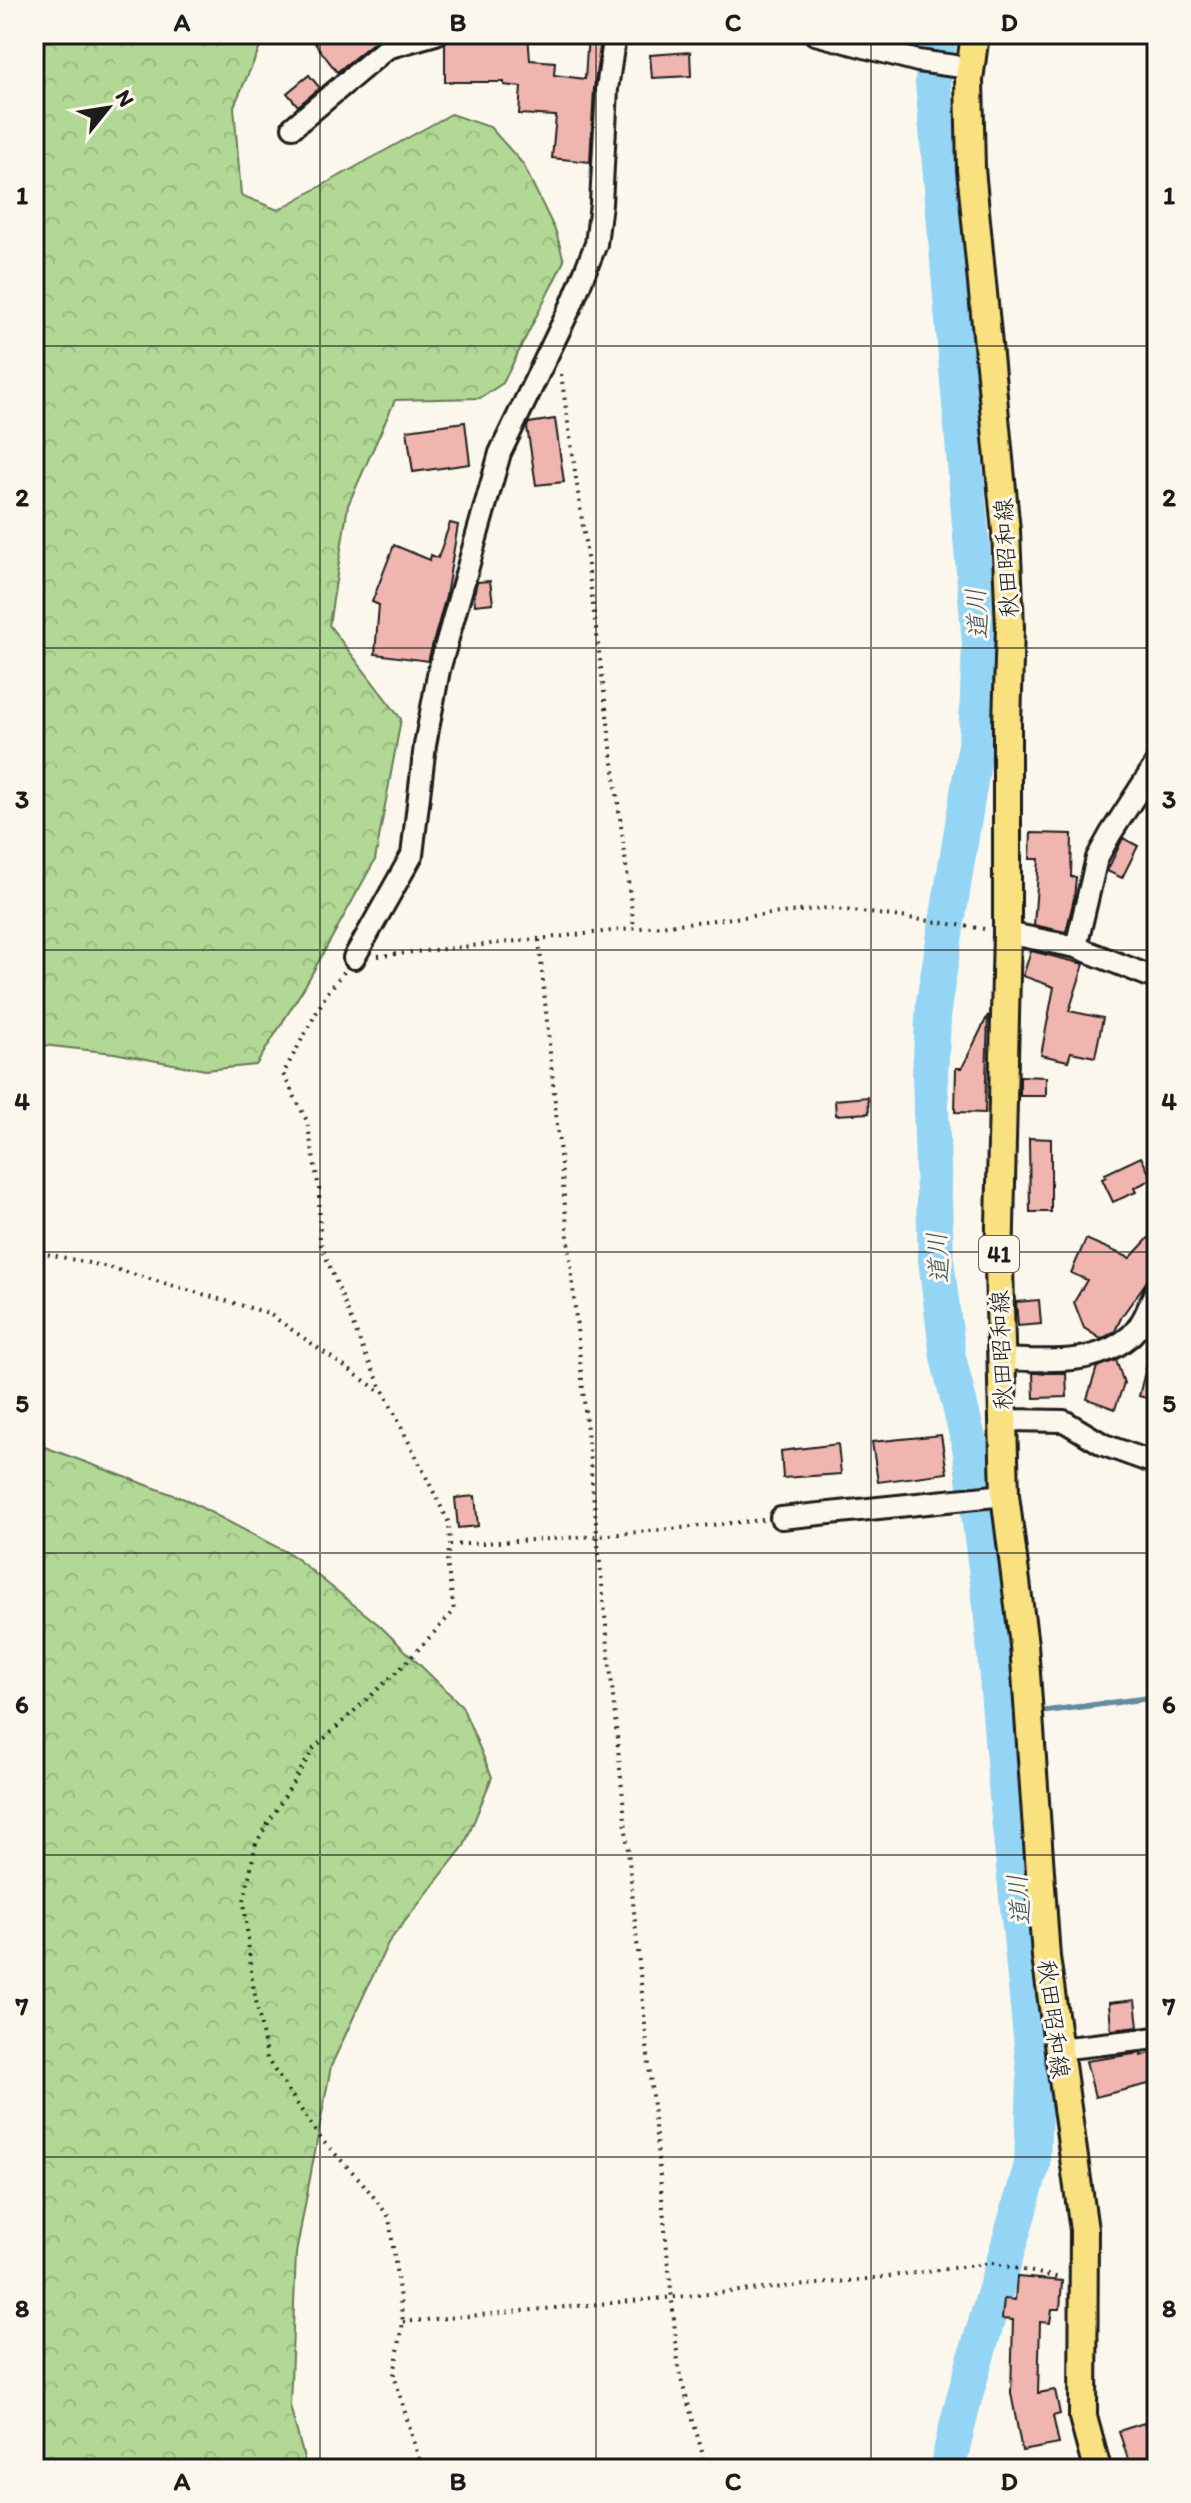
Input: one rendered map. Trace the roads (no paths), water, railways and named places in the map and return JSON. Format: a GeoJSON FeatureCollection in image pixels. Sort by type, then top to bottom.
{"type":"FeatureCollection","features":[{"type":"Feature","properties":{"kind":"main road","name":"秋田昭和線"},"geometry":{"type":"LineString","coordinates":[[975,34],[959,67],[971,169],[1010,628],[999,1267],[1005,1495],[1024,1645],[1046,1957],[1084,2230],[1083,2417],[1097,2469]]}},
{"type":"Feature","properties":{"kind":"street"},"geometry":{"type":"LineString","coordinates":[[293,127],[387,48],[436,34]]}},
{"type":"Feature","properties":{"kind":"street"},"geometry":{"type":"LineString","coordinates":[[354,958],[412,855],[425,745],[439,670],[500,453],[571,306],[596,244],[607,89],[615,34]]}},
{"type":"Feature","properties":{"kind":"street"},"geometry":{"type":"LineString","coordinates":[[815,34],[918,61],[959,67]]}},
{"type":"Feature","properties":{"kind":"street"},"geometry":{"type":"LineString","coordinates":[[1076,947],[1097,858],[1157,762]]}},
{"type":"Feature","properties":{"kind":"street"},"geometry":{"type":"LineString","coordinates":[[1007,933],[1076,947],[1157,979]]}},
{"type":"Feature","properties":{"kind":"street"},"geometry":{"type":"LineString","coordinates":[[1001,1359],[1070,1361],[1107,1350],[1149,1322],[1157,1287]]}},
{"type":"Feature","properties":{"kind":"street"},"geometry":{"type":"LineString","coordinates":[[1004,1420],[1064,1421],[1104,1445],[1157,1464]]}},
{"type":"Feature","properties":{"kind":"street"},"geometry":{"type":"LineString","coordinates":[[781,1518],[1005,1495]]}},
{"type":"Feature","properties":{"kind":"street"},"geometry":{"type":"LineString","coordinates":[[1058,2049],[1157,2038]]}},
{"type":"Feature","properties":{"kind":"waterway","name":"道川"},"geometry":{"type":"LineString","coordinates":[[940,34],[933,81],[980,644],[976,744],[934,1002],[930,1075],[936,1260],[948,1357],[970,1447],[991,1606],[1035,2077],[1032,2165],[963,2402],[947,2469]]}},
{"type":"Feature","properties":{"kind":"waterway"},"geometry":{"type":"LineString","coordinates":[[1047,1711],[1157,1697]]}},
{"type":"Feature","properties":{"kind":"waterway"},"geometry":{"type":"LineString","coordinates":[[1000,1712],[1010,1712]]}}]}
